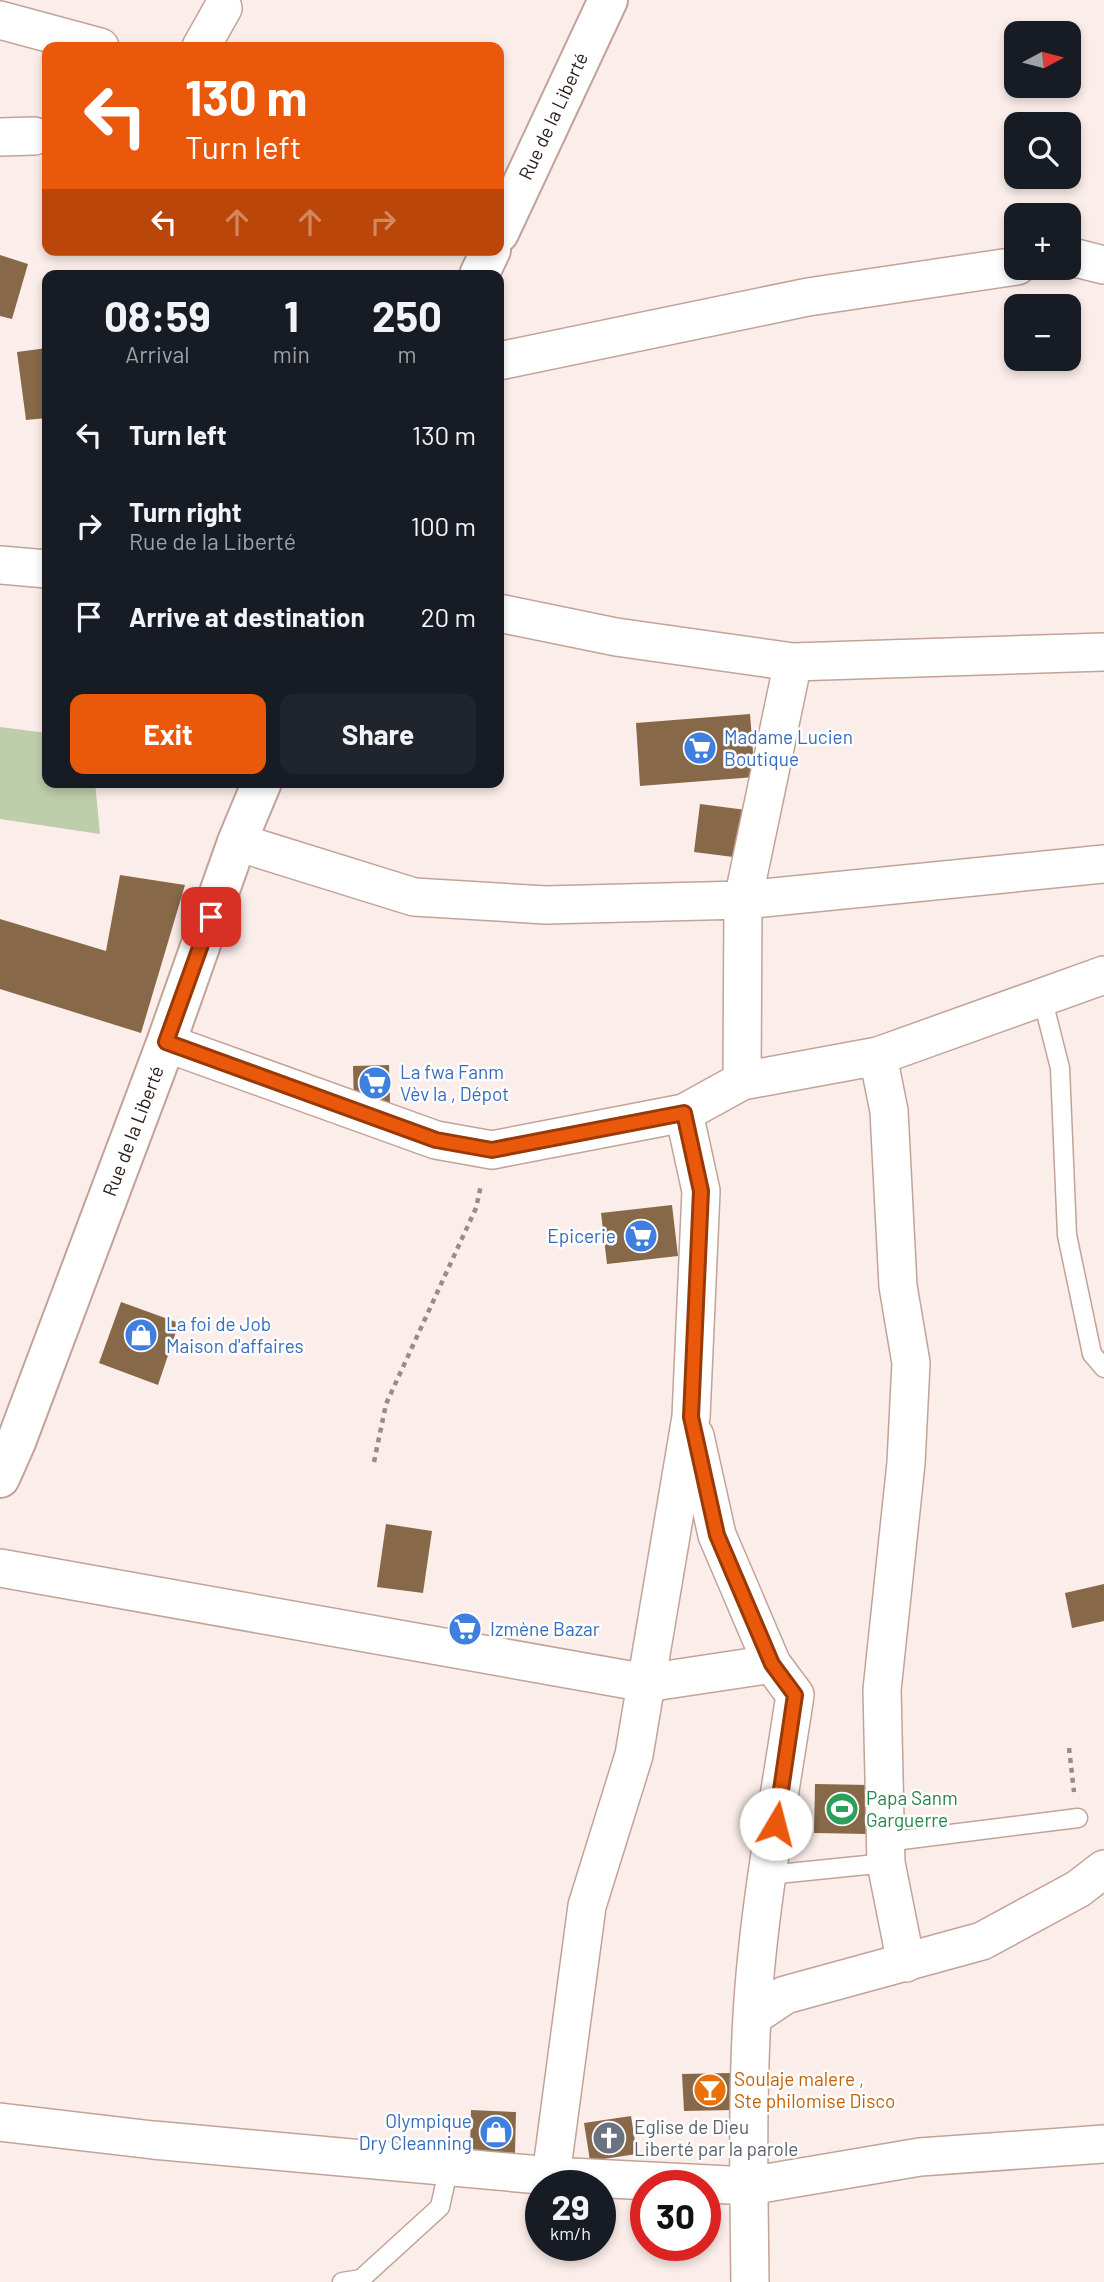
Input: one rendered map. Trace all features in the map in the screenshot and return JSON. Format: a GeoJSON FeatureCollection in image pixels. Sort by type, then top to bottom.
{"type":"FeatureCollection","features":[{"type":"Feature","properties":{"kind":"street","name":"Rue de la Liberté"},"geometry":{"type":"LineString","coordinates":[[504,222],[608,0]]}},
{"type":"Feature","properties":{"kind":"street"},"geometry":{"type":"LineString","coordinates":[[204,42],[223,8]]}},
{"type":"Feature","properties":{"kind":"street"},"geometry":{"type":"LineString","coordinates":[[0,20],[81,42]]}},
{"type":"Feature","properties":{"kind":"street"},"geometry":{"type":"LineString","coordinates":[[1081,259],[1104,265]]}},
{"type":"Feature","properties":{"kind":"street"},"geometry":{"type":"LineString","coordinates":[[504,360],[808,297],[1004,268]]}},
{"type":"Feature","properties":{"kind":"street"},"geometry":{"type":"LineString","coordinates":[[0,565],[42,569]]}},
{"type":"Feature","properties":{"kind":"street"},"geometry":{"type":"LineString","coordinates":[[504,614],[616,637],[793,662],[1104,652]]}},
{"type":"Feature","properties":{"kind":"street"},"geometry":{"type":"LineString","coordinates":[[742,1081],[743,900],[793,662]]}},
{"type":"Feature","properties":{"kind":"street","name":"Rue de la Liberté"},"geometry":{"type":"LineString","coordinates":[[0,1478],[8,1438],[166,1042],[237,842],[260,788]]}},
{"type":"Feature","properties":{"kind":"street"},"geometry":{"type":"LineString","coordinates":[[237,842],[414,897],[546,905],[743,900],[1104,864]]}},
{"type":"Feature","properties":{"kind":"street"},"geometry":{"type":"LineString","coordinates":[[166,1042],[436,1140],[490,1150],[684,1113],[742,1081],[878,1056],[1104,975]]}},
{"type":"Feature","properties":{"kind":"street"},"geometry":{"type":"LineString","coordinates":[[878,1056],[889,1111],[898,1286],[911,1363],[906,1463],[882,1690],[886,1852],[906,1963]]}},
{"type":"Feature","properties":{"kind":"street"},"geometry":{"type":"LineString","coordinates":[[552,2170],[587,1906],[634,1755],[691,1417],[701,1191],[684,1113]]}},
{"type":"Feature","properties":{"kind":"street"},"geometry":{"type":"LineString","coordinates":[[691,1417],[717,1535],[772,1664],[795,1695],[759,1940],[752,2017],[750,2282]]}},
{"type":"Feature","properties":{"kind":"street"},"geometry":{"type":"LineString","coordinates":[[0,1569],[646,1683],[772,1664]]}},
{"type":"Feature","properties":{"kind":"street"},"geometry":{"type":"LineString","coordinates":[[752,2017],[786,1995],[982,1941],[1078,1889],[1104,1869]]}},
{"type":"Feature","properties":{"kind":"street"},"geometry":{"type":"LineString","coordinates":[[0,2122],[153,2140],[525,2173]]}},
{"type":"Feature","properties":{"kind":"street"},"geometry":{"type":"LineString","coordinates":[[616,2179],[749,2186],[920,2157],[1104,2144]]}},
{"type":"Feature","properties":{"kind":"lane"},"geometry":{"type":"LineString","coordinates":[[1042,998],[1060,1068],[1067,1235],[1092,1354],[1104,1368]]}},
{"type":"Feature","properties":{"kind":"lane"},"geometry":{"type":"LineString","coordinates":[[768,1875],[1078,1818]]}},
{"type":"Feature","properties":{"kind":"lane"},"geometry":{"type":"LineString","coordinates":[[342,2282],[361,2278],[440,2207],[449,2166]]}},
{"type":"Feature","properties":{"kind":"path"},"geometry":{"type":"LineString","coordinates":[[374,1462],[386,1404],[476,1208],[490,1150]]}},
{"type":"Feature","properties":{"kind":"green space"},"geometry":{"type":"Polygon","coordinates":[[[0,727],[42,732],[42,788],[96,788],[100,834],[0,819],[0,727]]]}},
{"type":"Feature","properties":{"kind":"building"},"geometry":{"type":"Polygon","coordinates":[[[0,255],[28,264],[12,319],[0,316],[0,255]]]}},
{"type":"Feature","properties":{"kind":"building"},"geometry":{"type":"Polygon","coordinates":[[[42,349],[42,418],[26,420],[17,352],[42,349]]]}},
{"type":"Feature","properties":{"kind":"building"},"geometry":{"type":"Polygon","coordinates":[[[750,714],[755,777],[640,786],[636,723],[750,714]]]}},
{"type":"Feature","properties":{"kind":"building"},"geometry":{"type":"Polygon","coordinates":[[[700,804],[746,810],[741,858],[694,852],[700,804]]]}},
{"type":"Feature","properties":{"kind":"building"},"geometry":{"type":"Polygon","coordinates":[[[120,875],[185,885],[141,1033],[0,989],[0,919],[106,951],[120,875]]]}},
{"type":"Feature","properties":{"kind":"building"},"geometry":{"type":"Polygon","coordinates":[[[389,1065],[390,1103],[354,1105],[353,1066],[389,1065]]]}},
{"type":"Feature","properties":{"kind":"building"},"geometry":{"type":"Polygon","coordinates":[[[672,1205],[678,1256],[607,1264],[601,1213],[672,1205]]]}},
{"type":"Feature","properties":{"kind":"building"},"geometry":{"type":"Polygon","coordinates":[[[121,1302],[179,1323],[158,1385],[99,1363],[121,1302]]]}},
{"type":"Feature","properties":{"kind":"building"},"geometry":{"type":"Polygon","coordinates":[[[386,1524],[432,1531],[423,1593],[377,1587],[386,1524]]]}},
{"type":"Feature","properties":{"kind":"building"},"geometry":{"type":"Polygon","coordinates":[[[1104,1584],[1104,1621],[1072,1628],[1065,1593],[1104,1584]]]}},
{"type":"Feature","properties":{"kind":"building"},"geometry":{"type":"Polygon","coordinates":[[[815,1784],[869,1785],[868,1834],[814,1833],[815,1784]]]}},
{"type":"Feature","properties":{"kind":"building"},"geometry":{"type":"Polygon","coordinates":[[[731,2073],[732,2110],[684,2111],[682,2074],[731,2073]]]}},
{"type":"Feature","properties":{"kind":"building"},"geometry":{"type":"Polygon","coordinates":[[[471,2110],[516,2112],[515,2153],[470,2151],[471,2110]]]}},
{"type":"Feature","properties":{"kind":"building"},"geometry":{"type":"Polygon","coordinates":[[[631,2116],[637,2154],[590,2161],[584,2123],[631,2116]]]}},
{"type":"Feature","properties":{"kind":"place","name":"Madame Lucien Boutique"},"geometry":{"type":"Point","coordinates":[700,748]}},
{"type":"Feature","properties":{"kind":"place","name":"La fwa Fanm Vèv la , Dépot"},"geometry":{"type":"Point","coordinates":[375,1083]}},
{"type":"Feature","properties":{"kind":"place","name":"Epicerie"},"geometry":{"type":"Point","coordinates":[641,1236]}},
{"type":"Feature","properties":{"kind":"place","name":"La foi de Job Maison d'affaires"},"geometry":{"type":"Point","coordinates":[141,1335]}},
{"type":"Feature","properties":{"kind":"place","name":"Izmène Bazar"},"geometry":{"type":"Point","coordinates":[465,1629]}},
{"type":"Feature","properties":{"kind":"place","name":"Papa Sanm Garguerre"},"geometry":{"type":"Point","coordinates":[842,1809]}},
{"type":"Feature","properties":{"kind":"place","name":"Soulaje malere , Ste philomise Disco"},"geometry":{"type":"Point","coordinates":[710,2090]}},
{"type":"Feature","properties":{"kind":"place","name":"Olympique Dry Cleanning"},"geometry":{"type":"Point","coordinates":[496,2132]}},
{"type":"Feature","properties":{"kind":"place","name":"Eglise de Dieu Liberté par la parole"},"geometry":{"type":"Point","coordinates":[609,2138]}},
{"type":"Feature","properties":{"kind":"route"},"geometry":{"type":"LineString","coordinates":[[211,917],[166,1042],[436,1140],[492,1150],[684,1113],[701,1191],[691,1417],[717,1535],[772,1664],[795,1695],[776,1824]]}}]}
